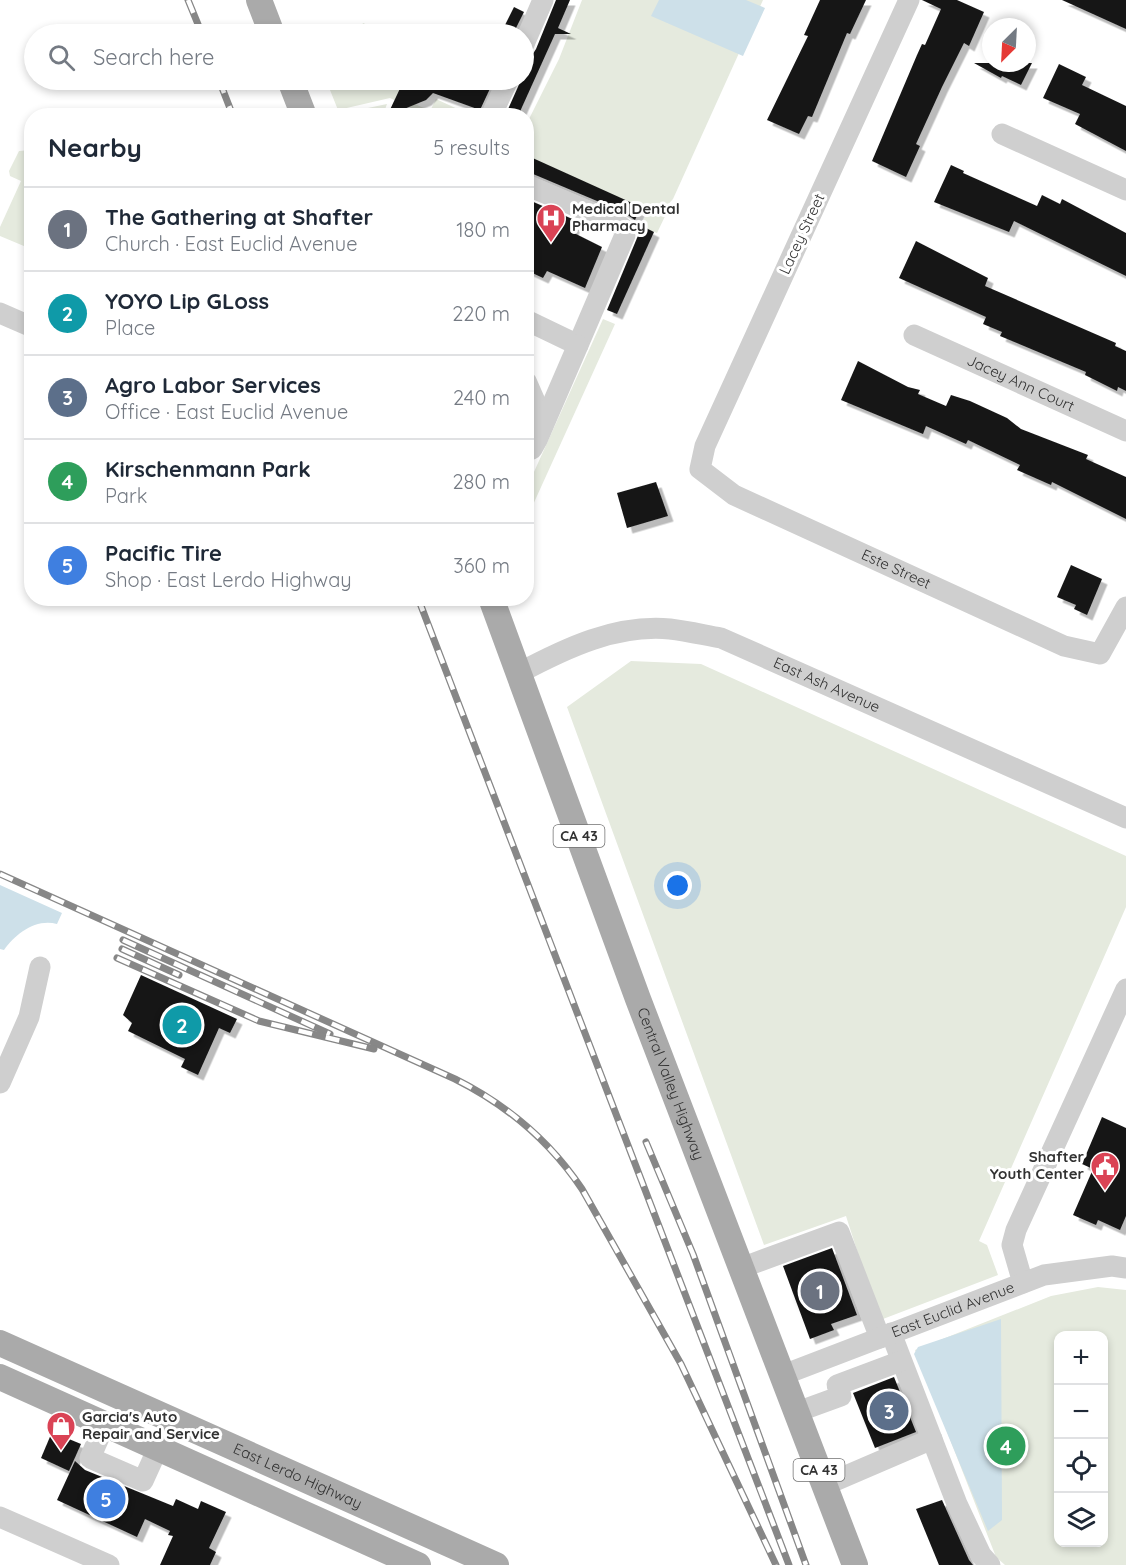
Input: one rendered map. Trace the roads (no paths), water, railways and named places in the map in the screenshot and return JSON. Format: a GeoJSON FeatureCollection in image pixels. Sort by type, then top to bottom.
{"type":"FeatureCollection","features":[{"type":"Feature","properties":{"kind":"main road"},"geometry":{"type":"LineString","coordinates":[[259,0],[268,24]]}},
{"type":"Feature","properties":{"kind":"main road"},"geometry":{"type":"LineString","coordinates":[[294,90],[301,108]]}},
{"type":"Feature","properties":{"kind":"main road","name":"Central Valley Highway"},"geometry":{"type":"LineString","coordinates":[[494,606],[638,999],[855,1565]]}},
{"type":"Feature","properties":{"kind":"main road","name":"East Lerdo Highway"},"geometry":{"type":"LineString","coordinates":[[0,1343],[496,1565]]}},
{"type":"Feature","properties":{"kind":"main road","name":"East Lerdo Highway"},"geometry":{"type":"LineString","coordinates":[[0,1377],[418,1565]]}},
{"type":"Feature","properties":{"kind":"street"},"geometry":{"type":"LineString","coordinates":[[533,24],[543,0]]}},
{"type":"Feature","properties":{"kind":"street","name":"Lacey Street"},"geometry":{"type":"LineString","coordinates":[[700,469],[705,446],[909,0]]}},
{"type":"Feature","properties":{"kind":"street"},"geometry":{"type":"LineString","coordinates":[[495,108],[503,90]]}},
{"type":"Feature","properties":{"kind":"street"},"geometry":{"type":"LineString","coordinates":[[1002,134],[1126,190]]}},
{"type":"Feature","properties":{"kind":"street"},"geometry":{"type":"LineString","coordinates":[[534,189],[624,229],[624,241],[534,444]]}},
{"type":"Feature","properties":{"kind":"street"},"geometry":{"type":"LineString","coordinates":[[0,313],[24,324]]}},
{"type":"Feature","properties":{"kind":"street"},"geometry":{"type":"LineString","coordinates":[[534,324],[578,345]]}},
{"type":"Feature","properties":{"kind":"street","name":"Jacey Ann Court"},"geometry":{"type":"LineString","coordinates":[[914,335],[1126,431]]}},
{"type":"Feature","properties":{"kind":"street"},"geometry":{"type":"LineString","coordinates":[[534,399],[544,422]]}},
{"type":"Feature","properties":{"kind":"street","name":"Este Street"},"geometry":{"type":"LineString","coordinates":[[700,469],[734,495],[1064,646],[1100,654],[1126,607]]}},
{"type":"Feature","properties":{"kind":"street","name":"East Ash Avenue"},"geometry":{"type":"LineString","coordinates":[[519,673],[561,650],[613,633],[668,629],[721,638],[1126,818]]}},
{"type":"Feature","properties":{"kind":"street"},"geometry":{"type":"LineString","coordinates":[[0,1083],[29,1017],[40,967]]}},
{"type":"Feature","properties":{"kind":"street"},"geometry":{"type":"LineString","coordinates":[[1023,1283],[1012,1245],[1016,1230],[1126,989]]}},
{"type":"Feature","properties":{"kind":"street"},"geometry":{"type":"LineString","coordinates":[[741,1268],[839,1232],[885,1336],[902,1361],[957,1504],[981,1555],[990,1565]]}},
{"type":"Feature","properties":{"kind":"street","name":"East Euclid Avenue"},"geometry":{"type":"LineString","coordinates":[[783,1375],[1044,1275],[1112,1266],[1126,1268]]}},
{"type":"Feature","properties":{"kind":"street"},"geometry":{"type":"LineString","coordinates":[[797,1412],[841,1395],[837,1385],[902,1361]]}},
{"type":"Feature","properties":{"kind":"street"},"geometry":{"type":"LineString","coordinates":[[105,1424],[90,1458],[143,1481],[158,1448]]}},
{"type":"Feature","properties":{"kind":"street"},"geometry":{"type":"LineString","coordinates":[[825,1485],[932,1439]]}},
{"type":"Feature","properties":{"kind":"street"},"geometry":{"type":"LineString","coordinates":[[0,1516],[109,1565]]}},
{"type":"Feature","properties":{"kind":"railway"},"geometry":{"type":"LineString","coordinates":[[188,0],[198,24]]}},
{"type":"Feature","properties":{"kind":"railway"},"geometry":{"type":"LineString","coordinates":[[223,90],[230,108]]}},
{"type":"Feature","properties":{"kind":"railway"},"geometry":{"type":"LineString","coordinates":[[421,606],[789,1565]]}},
{"type":"Feature","properties":{"kind":"railway"},"geometry":{"type":"LineString","coordinates":[[0,874],[455,1079],[492,1100],[526,1125],[556,1155],[582,1189],[681,1364],[776,1565]]}},
{"type":"Feature","properties":{"kind":"railway"},"geometry":{"type":"LineString","coordinates":[[123,940],[330,1034]]}},
{"type":"Feature","properties":{"kind":"railway"},"geometry":{"type":"LineString","coordinates":[[122,949],[179,975]]}},
{"type":"Feature","properties":{"kind":"railway"},"geometry":{"type":"LineString","coordinates":[[117,958],[259,1021],[374,1049]]}},
{"type":"Feature","properties":{"kind":"railway"},"geometry":{"type":"LineString","coordinates":[[646,1142],[693,1254],[806,1565]]}},
{"type":"Feature","properties":{"kind":"place","name":"Medical Dental Pharmacy"},"geometry":{"type":"Point","coordinates":[551,244]}},
{"type":"Feature","properties":{"kind":"place","name":"YOYO Lip GLoss"},"geometry":{"type":"Point","coordinates":[182,1025]}},
{"type":"Feature","properties":{"kind":"place","name":"Shafter Youth Center"},"geometry":{"type":"Point","coordinates":[1105,1192]}},
{"type":"Feature","properties":{"kind":"place","name":"The Gathering at Shafter"},"geometry":{"type":"Point","coordinates":[820,1291]}},
{"type":"Feature","properties":{"kind":"place","name":"Agro Labor Services"},"geometry":{"type":"Point","coordinates":[889,1411]}},
{"type":"Feature","properties":{"kind":"place","name":"Kirschenmann Park"},"geometry":{"type":"Point","coordinates":[1006,1446]}},
{"type":"Feature","properties":{"kind":"place","name":"Garcia's Auto Repair and Service"},"geometry":{"type":"Point","coordinates":[61,1452]}},
{"type":"Feature","properties":{"kind":"place","name":"Pacific Tire"},"geometry":{"type":"Point","coordinates":[106,1499]}}]}
